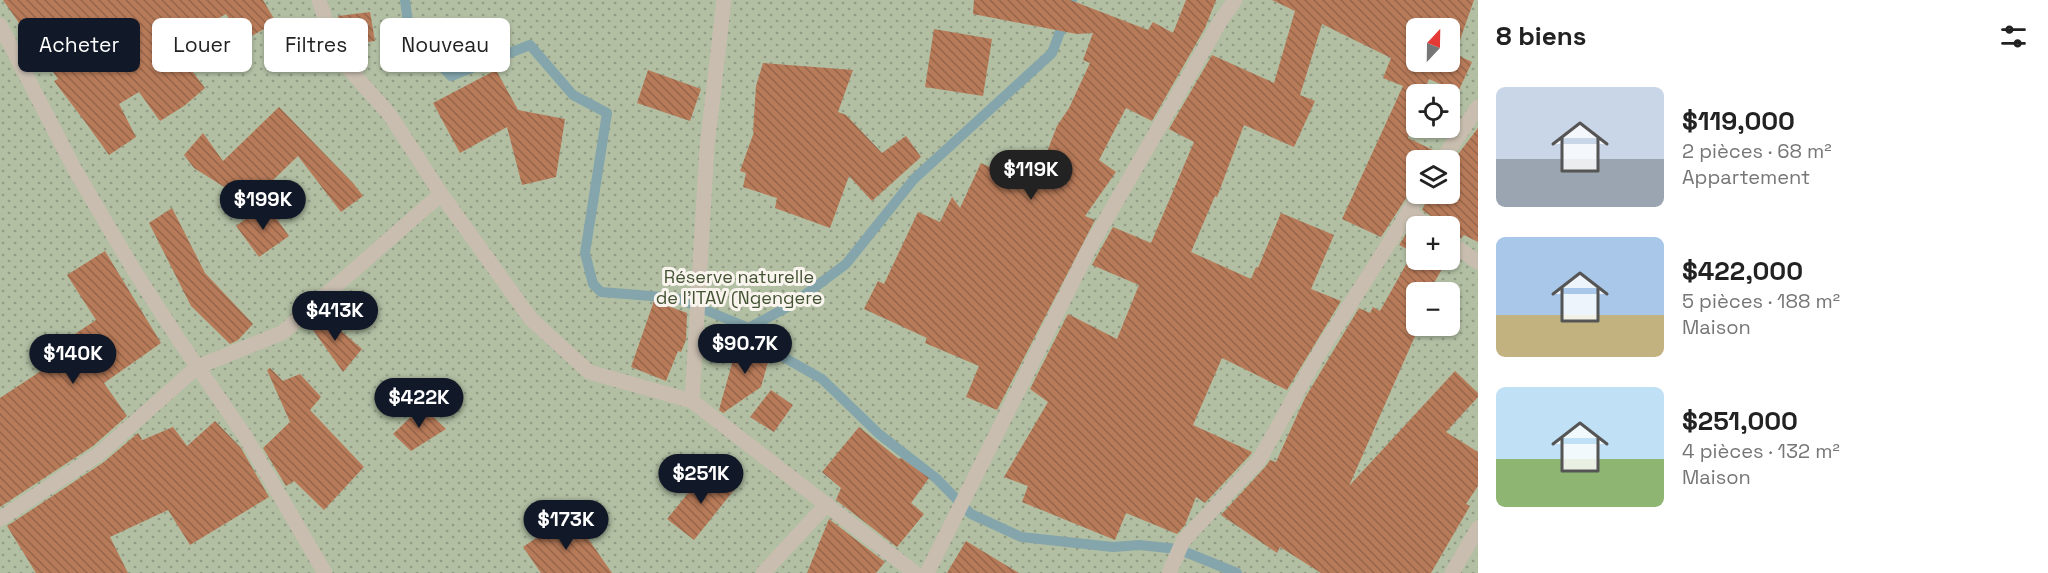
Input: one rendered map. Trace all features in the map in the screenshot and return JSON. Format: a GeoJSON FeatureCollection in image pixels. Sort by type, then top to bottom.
{"type":"FeatureCollection","features":[{"type":"Feature","properties":{"kind":"street"},"geometry":{"type":"LineString","coordinates":[[319,0],[336,54],[390,115],[441,194],[531,319],[589,372],[692,401],[915,573]]}},
{"type":"Feature","properties":{"kind":"street"},"geometry":{"type":"LineString","coordinates":[[692,401],[707,147],[724,0]]}},
{"type":"Feature","properties":{"kind":"street"},"geometry":{"type":"LineString","coordinates":[[927,573],[1090,247],[1221,20],[1235,0]]}},
{"type":"Feature","properties":{"kind":"street"},"geometry":{"type":"LineString","coordinates":[[0,25],[75,170],[135,272],[245,436],[325,573]]}},
{"type":"Feature","properties":{"kind":"street"},"geometry":{"type":"LineString","coordinates":[[1449,150],[1478,107]]}},
{"type":"Feature","properties":{"kind":"street"},"geometry":{"type":"LineString","coordinates":[[0,519],[99,454],[197,367],[282,333],[441,194]]}},
{"type":"Feature","properties":{"kind":"street"},"geometry":{"type":"LineString","coordinates":[[1171,567],[1184,541],[1258,460],[1317,357],[1413,204]]}},
{"type":"Feature","properties":{"kind":"street"},"geometry":{"type":"LineString","coordinates":[[1408,212],[1414,216]]}},
{"type":"Feature","properties":{"kind":"street"},"geometry":{"type":"LineString","coordinates":[[1460,250],[1478,262]]}},
{"type":"Feature","properties":{"kind":"street"},"geometry":{"type":"LineString","coordinates":[[764,573],[827,504]]}},
{"type":"Feature","properties":{"kind":"street"},"geometry":{"type":"LineString","coordinates":[[1452,573],[1478,528]]}},
{"type":"Feature","properties":{"kind":"green space","name":"Réserve naturelle de l'ITAV (Ngengere"},"geometry":{"type":"Polygon","coordinates":[[[0,0],[1478,0],[1478,573],[0,573],[0,0]]]}},
{"type":"Feature","properties":{"kind":"building"},"geometry":{"type":"Polygon","coordinates":[[[3,0],[263,0],[274,18],[264,18],[264,29],[252,36],[252,18],[229,18],[226,14],[219,18],[152,18],[152,72],[193,72],[205,88],[184,106],[160,121],[139,92],[119,104],[136,137],[109,155],[54,81],[58,79],[53,72],[140,72],[140,18],[18,18],[18,22],[3,0]]]}},
{"type":"Feature","properties":{"kind":"building"},"geometry":{"type":"Polygon","coordinates":[[[974,0],[1070,0],[1148,30],[1153,22],[1173,33],[1186,0],[1216,0],[1205,28],[1152,121],[1126,108],[1099,160],[1116,172],[1085,216],[1095,220],[997,410],[966,397],[979,366],[925,343],[927,338],[864,309],[878,281],[884,284],[918,212],[940,222],[952,197],[960,208],[981,163],[1033,188],[1057,126],[1069,108],[1090,63],[1083,60],[1093,33],[1077,34],[973,14],[974,0]]]}},
{"type":"Feature","properties":{"kind":"building"},"geometry":{"type":"Polygon","coordinates":[[[1272,0],[1474,0],[1460,40],[1460,18],[1406,18],[1406,72],[1460,72],[1460,56],[1472,62],[1460,88],[1460,84],[1440,84],[1429,79],[1427,84],[1406,84],[1406,138],[1433,150],[1406,150],[1406,198],[1381,237],[1342,219],[1403,86],[1383,78],[1391,58],[1322,24],[1300,95],[1315,101],[1294,147],[1244,125],[1217,197],[1215,196],[1191,252],[1251,279],[1256,267],[1258,268],[1281,213],[1334,235],[1311,289],[1341,301],[1287,390],[1222,358],[1193,425],[1252,452],[1251,454],[1205,503],[1196,497],[1185,525],[1177,534],[1126,513],[1115,540],[1022,502],[1028,486],[1004,477],[1048,402],[1030,389],[1068,314],[1117,339],[1139,285],[1092,265],[1113,227],[1151,243],[1194,142],[1169,129],[1212,55],[1274,83],[1295,11],[1272,0]]]}},
{"type":"Feature","properties":{"kind":"building"},"geometry":{"type":"Polygon","coordinates":[[[370,12],[375,41],[368,42],[368,18],[338,18],[338,16],[370,12]]]}},
{"type":"Feature","properties":{"kind":"building"},"geometry":{"type":"Polygon","coordinates":[[[934,29],[992,39],[983,96],[925,87],[934,29]]]}},
{"type":"Feature","properties":{"kind":"building"},"geometry":{"type":"Polygon","coordinates":[[[763,63],[853,70],[838,112],[846,115],[882,153],[906,136],[921,157],[872,201],[849,176],[830,228],[775,208],[777,198],[743,187],[746,173],[740,171],[754,132],[756,86],[763,63]]]}},
{"type":"Feature","properties":{"kind":"building"},"geometry":{"type":"Polygon","coordinates":[[[648,70],[701,89],[690,121],[637,103],[648,70]]]}},
{"type":"Feature","properties":{"kind":"building"},"geometry":{"type":"Polygon","coordinates":[[[492,72],[497,72],[518,110],[565,119],[556,177],[522,185],[507,127],[460,153],[433,103],[492,72]]]}},
{"type":"Feature","properties":{"kind":"building"},"geometry":{"type":"Polygon","coordinates":[[[279,107],[363,196],[341,212],[298,156],[251,201],[253,205],[194,168],[184,155],[203,133],[223,161],[279,107]]]}},
{"type":"Feature","properties":{"kind":"building"},"geometry":{"type":"Polygon","coordinates":[[[1478,128],[1478,242],[1464,235],[1460,238],[1460,216],[1431,216],[1422,210],[1425,204],[1460,204],[1460,152],[1478,128]]]}},
{"type":"Feature","properties":{"kind":"building"},"geometry":{"type":"Polygon","coordinates":[[[266,204],[289,236],[259,257],[236,226],[266,204]]]}},
{"type":"Feature","properties":{"kind":"building"},"geometry":{"type":"Polygon","coordinates":[[[172,208],[205,273],[253,324],[238,340],[230,344],[191,306],[149,223],[172,208]]]}},
{"type":"Feature","properties":{"kind":"building"},"geometry":{"type":"Polygon","coordinates":[[[1406,234],[1406,248],[1399,245],[1406,234]]]}},
{"type":"Feature","properties":{"kind":"building"},"geometry":{"type":"Polygon","coordinates":[[[105,251],[161,343],[104,383],[127,416],[93,446],[0,507],[0,398],[82,344],[75,334],[96,320],[67,275],[105,251]]]}},
{"type":"Feature","properties":{"kind":"building"},"geometry":{"type":"Polygon","coordinates":[[[1406,265],[1406,270],[1441,270],[1435,282],[1406,282],[1406,336],[1415,336],[1349,486],[1455,371],[1478,393],[1478,397],[1446,432],[1478,452],[1478,486],[1466,504],[1470,506],[1431,573],[1321,573],[1280,547],[1277,553],[1221,515],[1270,460],[1276,462],[1305,398],[1359,308],[1370,313],[1373,307],[1380,311],[1406,265]]]}},
{"type":"Feature","properties":{"kind":"building"},"geometry":{"type":"Polygon","coordinates":[[[654,301],[687,313],[686,340],[681,352],[678,351],[666,381],[631,367],[654,301]]]}},
{"type":"Feature","properties":{"kind":"building"},"geometry":{"type":"Polygon","coordinates":[[[320,313],[362,349],[343,372],[308,323],[320,313]]]}},
{"type":"Feature","properties":{"kind":"building"},"geometry":{"type":"Polygon","coordinates":[[[738,342],[771,351],[761,387],[723,413],[719,410],[738,342]]]}},
{"type":"Feature","properties":{"kind":"building"},"geometry":{"type":"Polygon","coordinates":[[[270,368],[283,381],[300,374],[321,397],[310,410],[364,467],[324,510],[294,481],[286,486],[263,448],[290,422],[267,370],[270,368]]]}},
{"type":"Feature","properties":{"kind":"building"},"geometry":{"type":"Polygon","coordinates":[[[771,390],[793,405],[774,432],[750,417],[771,390]]]}},
{"type":"Feature","properties":{"kind":"building"},"geometry":{"type":"Polygon","coordinates":[[[422,406],[446,429],[411,451],[393,434],[422,406]]]}},
{"type":"Feature","properties":{"kind":"building"},"geometry":{"type":"Polygon","coordinates":[[[215,421],[241,448],[269,497],[190,545],[168,510],[110,537],[128,573],[36,573],[7,526],[104,462],[138,433],[142,439],[140,441],[173,427],[187,446],[215,421]]]}},
{"type":"Feature","properties":{"kind":"building"},"geometry":{"type":"Polygon","coordinates":[[[859,427],[899,459],[901,458],[929,478],[911,503],[924,514],[897,547],[836,500],[841,488],[822,472],[859,427]]]}},
{"type":"Feature","properties":{"kind":"building"},"geometry":{"type":"Polygon","coordinates":[[[708,469],[734,490],[694,540],[667,519],[708,469]]]}},
{"type":"Feature","properties":{"kind":"building"},"geometry":{"type":"Polygon","coordinates":[[[571,514],[612,573],[541,573],[523,547],[571,514]]]}},
{"type":"Feature","properties":{"kind":"building"},"geometry":{"type":"Polygon","coordinates":[[[829,519],[885,562],[876,573],[807,573],[829,519]]]}},
{"type":"Feature","properties":{"kind":"building"},"geometry":{"type":"Polygon","coordinates":[[[966,541],[1019,573],[947,573],[966,541]]]}},
{"type":"Feature","properties":{"kind":"waterway"},"geometry":{"type":"LineString","coordinates":[[405,0],[409,31],[451,76],[530,45],[573,95],[607,113],[585,253],[593,284],[601,292],[676,298],[749,328],[778,354],[822,379],[879,434],[937,479],[971,514],[1021,537],[1113,547],[1139,545],[1178,549],[1237,573]]}},
{"type":"Feature","properties":{"kind":"waterway"},"geometry":{"type":"LineString","coordinates":[[749,328],[791,305],[846,264],[914,179],[1052,53],[1072,0]]}}]}
